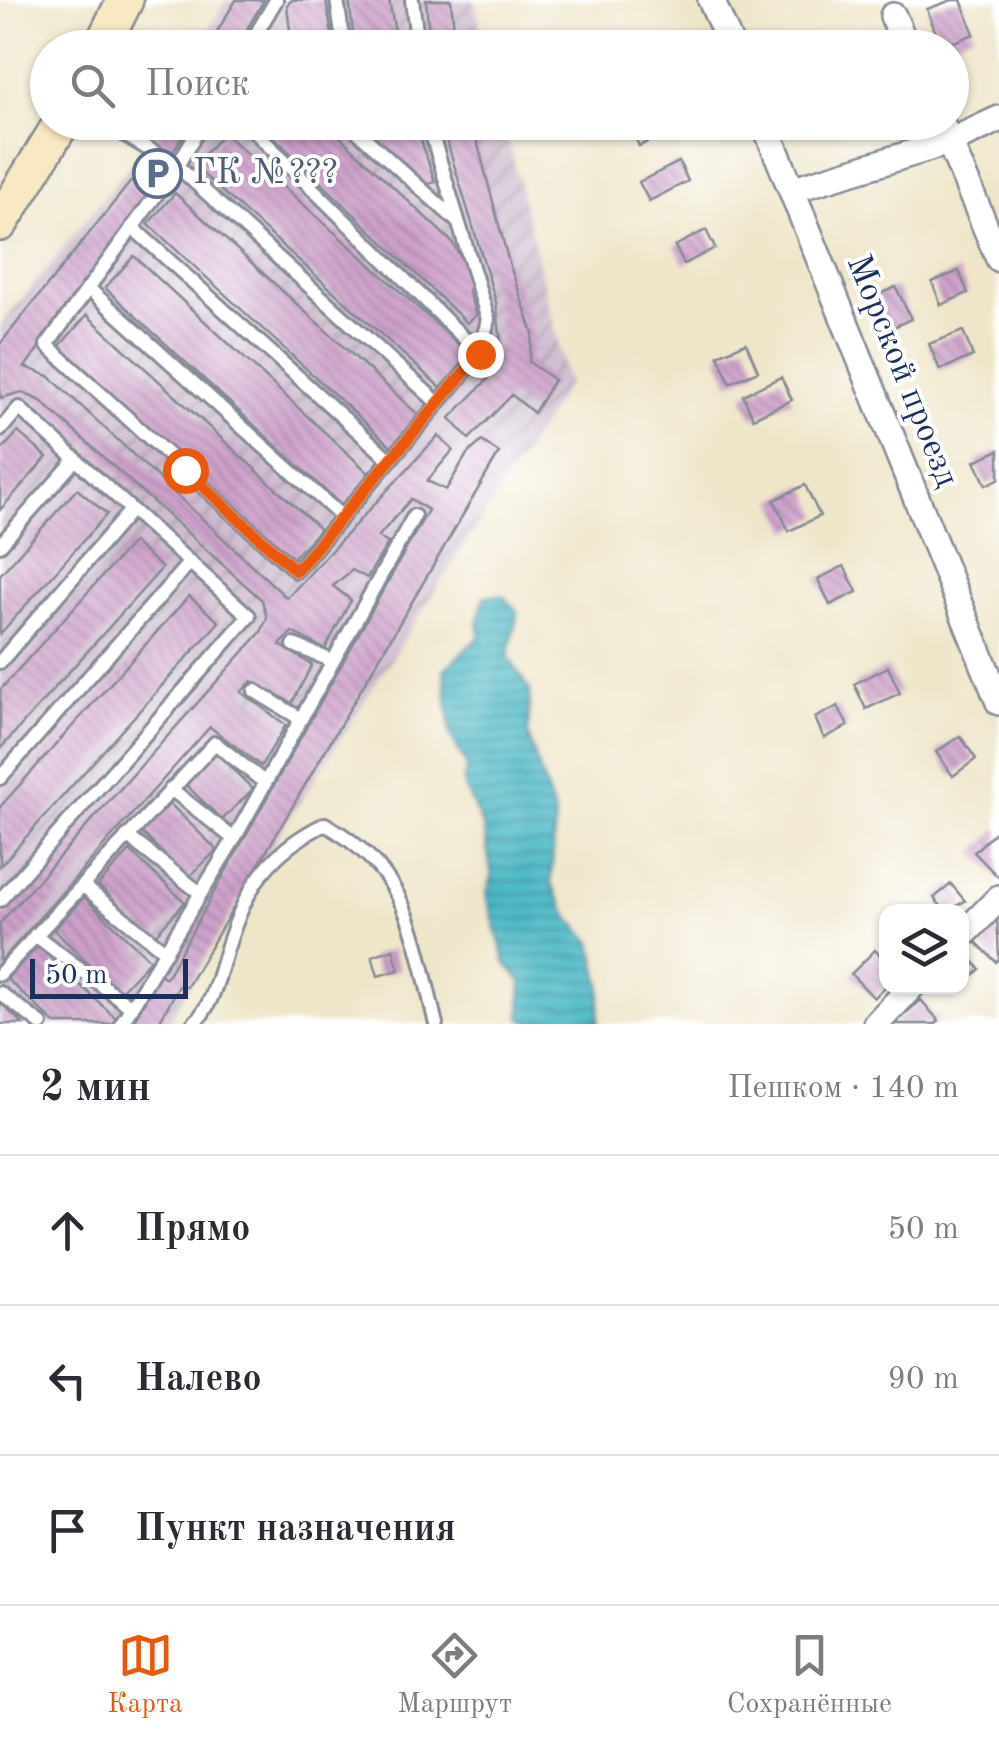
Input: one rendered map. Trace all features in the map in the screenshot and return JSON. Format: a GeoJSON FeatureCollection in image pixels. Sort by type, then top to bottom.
{"type":"FeatureCollection","features":[{"type":"Feature","properties":{"kind":"main road"},"geometry":{"type":"LineString","coordinates":[[110,30],[125,0]]}},
{"type":"Feature","properties":{"kind":"main road"},"geometry":{"type":"LineString","coordinates":[[0,223],[51,140]]}},
{"type":"Feature","properties":{"kind":"street"},"geometry":{"type":"LineString","coordinates":[[711,0],[724,30]]}},
{"type":"Feature","properties":{"kind":"street"},"geometry":{"type":"LineString","coordinates":[[893,16],[899,30]]}},
{"type":"Feature","properties":{"kind":"street"},"geometry":{"type":"LineString","coordinates":[[969,127],[999,120]]}},
{"type":"Feature","properties":{"kind":"street","name":"Морской проезд"},"geometry":{"type":"LineString","coordinates":[[772,140],[999,702]]}},
{"type":"Feature","properties":{"kind":"street"},"geometry":{"type":"LineString","coordinates":[[794,190],[924,140]]}},
{"type":"Feature","properties":{"kind":"street"},"geometry":{"type":"LineString","coordinates":[[948,140],[999,260]]}},
{"type":"Feature","properties":{"kind":"street"},"geometry":{"type":"LineString","coordinates":[[969,929],[999,898]]}},
{"type":"Feature","properties":{"kind":"street"},"geometry":{"type":"LineString","coordinates":[[876,1024],[904,994]]}},
{"type":"Feature","properties":{"kind":"lane"},"geometry":{"type":"LineString","coordinates":[[262,30],[276,0]]}},
{"type":"Feature","properties":{"kind":"lane"},"geometry":{"type":"LineString","coordinates":[[336,0],[341,30]]}},
{"type":"Feature","properties":{"kind":"lane"},"geometry":{"type":"LineString","coordinates":[[412,0],[416,30]]}},
{"type":"Feature","properties":{"kind":"lane"},"geometry":{"type":"LineString","coordinates":[[133,140],[177,166],[438,403]]}},
{"type":"Feature","properties":{"kind":"lane"},"geometry":{"type":"LineString","coordinates":[[192,140],[47,345],[296,571],[480,354],[488,320],[434,140]]}},
{"type":"Feature","properties":{"kind":"lane"},"geometry":{"type":"LineString","coordinates":[[263,140],[480,354]]}},
{"type":"Feature","properties":{"kind":"lane"},"geometry":{"type":"LineString","coordinates":[[368,140],[459,223]]}},
{"type":"Feature","properties":{"kind":"lane"},"geometry":{"type":"LineString","coordinates":[[132,227],[390,460]]}},
{"type":"Feature","properties":{"kind":"lane"},"geometry":{"type":"LineString","coordinates":[[88,288],[342,517]]}},
{"type":"Feature","properties":{"kind":"lane"},"geometry":{"type":"LineString","coordinates":[[0,430],[19,408],[249,616],[3,892]]}},
{"type":"Feature","properties":{"kind":"lane"},"geometry":{"type":"LineString","coordinates":[[0,545],[76,459]]}},
{"type":"Feature","properties":{"kind":"lane"},"geometry":{"type":"LineString","coordinates":[[0,662],[131,510]]}},
{"type":"Feature","properties":{"kind":"lane"},"geometry":{"type":"LineString","coordinates":[[121,1024],[234,840],[330,660],[414,516]]}},
{"type":"Feature","properties":{"kind":"lane"},"geometry":{"type":"LineString","coordinates":[[0,778],[190,562]]}},
{"type":"Feature","properties":{"kind":"lane"},"geometry":{"type":"LineString","coordinates":[[294,645],[330,660]]}},
{"type":"Feature","properties":{"kind":"lane"},"geometry":{"type":"LineString","coordinates":[[255,691],[301,719]]}},
{"type":"Feature","properties":{"kind":"lane"},"geometry":{"type":"LineString","coordinates":[[0,974],[215,744],[264,782]]}},
{"type":"Feature","properties":{"kind":"lane"},"geometry":{"type":"LineString","coordinates":[[172,789],[234,840]]}},
{"type":"Feature","properties":{"kind":"lane"},"geometry":{"type":"LineString","coordinates":[[193,1024],[214,990],[250,886],[287,843],[326,824],[360,844],[404,898],[436,1024]]}},
{"type":"Feature","properties":{"kind":"lane"},"geometry":{"type":"LineString","coordinates":[[127,836],[199,892]]}},
{"type":"Feature","properties":{"kind":"lane"},"geometry":{"type":"LineString","coordinates":[[82,885],[166,952]]}},
{"type":"Feature","properties":{"kind":"lane"},"geometry":{"type":"LineString","coordinates":[[36,934],[132,1008]]}},
{"type":"Feature","properties":{"kind":"lane"},"geometry":{"type":"LineString","coordinates":[[0,992],[41,1024]]}},
{"type":"Feature","properties":{"kind":"shaded area"},"geometry":{"type":"Polygon","coordinates":[[[226,0],[474,0],[481,30],[208,30],[226,0]]]}},
{"type":"Feature","properties":{"kind":"shaded area"},"geometry":{"type":"Polygon","coordinates":[[[145,140],[508,140],[568,383],[278,836],[167,1024],[0,1024],[0,326],[132,163],[145,140]]]}},
{"type":"Feature","properties":{"kind":"water"},"geometry":{"type":"Polygon","coordinates":[[[485,596],[503,596],[518,612],[508,656],[530,691],[528,736],[555,815],[551,883],[568,916],[592,942],[601,985],[598,1024],[532,1024],[521,1018],[522,982],[506,964],[486,895],[492,877],[484,829],[463,783],[467,766],[451,736],[444,670],[480,636],[478,619],[485,596]]]}},
{"type":"Feature","properties":{"kind":"building"},"geometry":{"type":"Polygon","coordinates":[[[236,0],[264,0],[246,30],[218,30],[236,0]]]}},
{"type":"Feature","properties":{"kind":"building"},"geometry":{"type":"Polygon","coordinates":[[[292,0],[326,0],[331,30],[290,30],[287,5],[292,0]]]}},
{"type":"Feature","properties":{"kind":"building"},"geometry":{"type":"Polygon","coordinates":[[[349,0],[389,0],[395,30],[353,30],[349,0]]]}},
{"type":"Feature","properties":{"kind":"building"},"geometry":{"type":"Polygon","coordinates":[[[426,0],[451,0],[454,30],[428,30],[426,0]]]}},
{"type":"Feature","properties":{"kind":"building"},"geometry":{"type":"Polygon","coordinates":[[[961,0],[974,34],[969,36],[969,30],[935,30],[927,9],[961,0]]]}},
{"type":"Feature","properties":{"kind":"building"},"geometry":{"type":"Polygon","coordinates":[[[152,140],[180,140],[168,160],[148,147],[152,140]]]}},
{"type":"Feature","properties":{"kind":"building"},"geometry":{"type":"Polygon","coordinates":[[[218,140],[232,140],[472,356],[442,389],[194,166],[218,140]]]}},
{"type":"Feature","properties":{"kind":"building"},"geometry":{"type":"Polygon","coordinates":[[[277,140],[343,140],[452,242],[474,282],[468,290],[476,315],[467,323],[277,140]]]}},
{"type":"Feature","properties":{"kind":"building"},"geometry":{"type":"Polygon","coordinates":[[[421,140],[435,182],[416,188],[368,142],[421,140]]]}},
{"type":"Feature","properties":{"kind":"building"},"geometry":{"type":"Polygon","coordinates":[[[446,140],[477,140],[509,263],[533,333],[529,362],[554,380],[534,413],[512,395],[469,439],[450,418],[488,379],[501,342],[496,302],[446,140]]]}},
{"type":"Feature","properties":{"kind":"building"},"geometry":{"type":"Polygon","coordinates":[[[679,162],[688,181],[649,201],[639,182],[679,162]]]}},
{"type":"Feature","properties":{"kind":"building"},"geometry":{"type":"Polygon","coordinates":[[[141,169],[159,181],[25,367],[49,376],[287,598],[438,436],[453,450],[427,481],[446,490],[467,454],[482,441],[499,453],[187,987],[179,986],[158,1024],[132,1024],[160,974],[166,978],[428,510],[411,499],[378,537],[388,543],[367,578],[352,570],[333,586],[351,600],[325,649],[292,632],[280,645],[312,665],[292,703],[252,681],[241,692],[286,725],[261,766],[210,727],[0,962],[0,923],[261,632],[267,618],[262,600],[41,401],[22,392],[0,398],[0,344],[141,169]]]}},
{"type":"Feature","properties":{"kind":"building"},"geometry":{"type":"Polygon","coordinates":[[[175,193],[422,418],[394,449],[148,224],[175,193]]]}},
{"type":"Feature","properties":{"kind":"building"},"geometry":{"type":"Polygon","coordinates":[[[706,230],[715,248],[684,264],[675,246],[706,230]]]}},
{"type":"Feature","properties":{"kind":"building"},"geometry":{"type":"Polygon","coordinates":[[[134,256],[370,474],[341,505],[105,288],[134,256]]]}},
{"type":"Feature","properties":{"kind":"building"},"geometry":{"type":"Polygon","coordinates":[[[959,271],[968,293],[941,305],[932,282],[959,271]]]}},
{"type":"Feature","properties":{"kind":"building"},"geometry":{"type":"Polygon","coordinates":[[[896,287],[911,319],[883,332],[868,299],[896,287]]]}},
{"type":"Feature","properties":{"kind":"building"},"geometry":{"type":"Polygon","coordinates":[[[87,315],[320,529],[289,562],[57,349],[87,315]]]}},
{"type":"Feature","properties":{"kind":"building"},"geometry":{"type":"Polygon","coordinates":[[[963,331],[973,356],[940,370],[929,344],[963,331]]]}},
{"type":"Feature","properties":{"kind":"building"},"geometry":{"type":"Polygon","coordinates":[[[746,343],[758,371],[730,383],[718,355],[746,343]]]}},
{"type":"Feature","properties":{"kind":"building"},"geometry":{"type":"Polygon","coordinates":[[[781,377],[792,400],[753,418],[743,395],[781,377]]]}},
{"type":"Feature","properties":{"kind":"building"},"geometry":{"type":"Polygon","coordinates":[[[18,432],[47,457],[0,510],[0,452],[18,432]]]}},
{"type":"Feature","properties":{"kind":"building"},"geometry":{"type":"Polygon","coordinates":[[[999,450],[999,479],[986,485],[975,461],[999,450]]]}},
{"type":"Feature","properties":{"kind":"building"},"geometry":{"type":"Polygon","coordinates":[[[805,485],[820,516],[789,531],[774,500],[805,485]]]}},
{"type":"Feature","properties":{"kind":"building"},"geometry":{"type":"Polygon","coordinates":[[[77,489],[107,514],[0,634],[0,575],[77,489]]]}},
{"type":"Feature","properties":{"kind":"building"},"geometry":{"type":"Polygon","coordinates":[[[133,542],[162,568],[0,749],[0,690],[133,542]]]}},
{"type":"Feature","properties":{"kind":"building"},"geometry":{"type":"Polygon","coordinates":[[[844,566],[857,592],[830,605],[818,579],[844,566]]]}},
{"type":"Feature","properties":{"kind":"building"},"geometry":{"type":"Polygon","coordinates":[[[189,596],[219,622],[0,866],[0,807],[189,596]]]}},
{"type":"Feature","properties":{"kind":"building"},"geometry":{"type":"Polygon","coordinates":[[[888,667],[900,693],[866,709],[854,684],[888,667]]]}},
{"type":"Feature","properties":{"kind":"building"},"geometry":{"type":"Polygon","coordinates":[[[838,706],[848,726],[824,738],[815,718],[838,706]]]}},
{"type":"Feature","properties":{"kind":"building"},"geometry":{"type":"Polygon","coordinates":[[[960,736],[976,759],[953,776],[936,752],[960,736]]]}},
{"type":"Feature","properties":{"kind":"building"},"geometry":{"type":"Polygon","coordinates":[[[215,752],[253,789],[222,820],[185,784],[215,752]]]}},
{"type":"Feature","properties":{"kind":"building"},"geometry":{"type":"Polygon","coordinates":[[[170,804],[217,850],[188,878],[141,832],[170,804]]]}},
{"type":"Feature","properties":{"kind":"building"},"geometry":{"type":"Polygon","coordinates":[[[999,828],[999,878],[974,852],[999,828]]]}},
{"type":"Feature","properties":{"kind":"building"},"geometry":{"type":"Polygon","coordinates":[[[130,851],[185,902],[153,937],[98,885],[130,851]]]}},
{"type":"Feature","properties":{"kind":"building"},"geometry":{"type":"Polygon","coordinates":[[[951,884],[965,901],[939,904],[934,898],[951,884]]]}},
{"type":"Feature","properties":{"kind":"building"},"geometry":{"type":"Polygon","coordinates":[[[84,897],[150,960],[119,993],[54,930],[84,897]]]}},
{"type":"Feature","properties":{"kind":"building"},"geometry":{"type":"Polygon","coordinates":[[[997,914],[999,959],[996,962],[972,938],[997,914]]]}},
{"type":"Feature","properties":{"kind":"building"},"geometry":{"type":"Polygon","coordinates":[[[38,946],[117,1019],[112,1024],[56,1024],[7,979],[38,946]]]}},
{"type":"Feature","properties":{"kind":"building"},"geometry":{"type":"Polygon","coordinates":[[[393,949],[399,970],[378,976],[372,956],[393,949]]]}},
{"type":"Feature","properties":{"kind":"building"},"geometry":{"type":"Polygon","coordinates":[[[875,950],[879,954],[879,993],[874,998],[851,974],[875,950]]]}},
{"type":"Feature","properties":{"kind":"building"},"geometry":{"type":"Polygon","coordinates":[[[969,957],[980,969],[969,980],[969,957]]]}},
{"type":"Feature","properties":{"kind":"building"},"geometry":{"type":"Polygon","coordinates":[[[921,1000],[939,1021],[936,1024],[893,1024],[921,1000]]]}},
{"type":"Feature","properties":{"kind":"building"},"geometry":{"type":"Polygon","coordinates":[[[0,1002],[23,1024],[0,1024],[0,1002]]]}},
{"type":"Feature","properties":{"kind":"place","name":"ГК №???"},"geometry":{"type":"Point","coordinates":[158,173]}},
{"type":"Feature","properties":{"kind":"route"},"geometry":{"type":"LineString","coordinates":[[185,470],[296,571],[480,354]]}}]}
